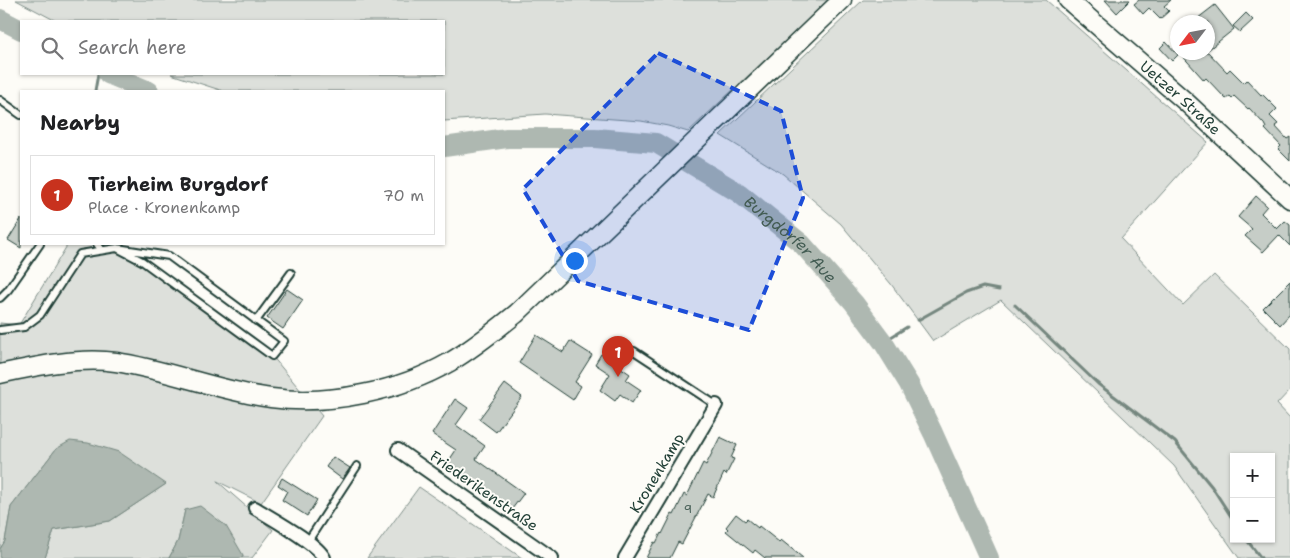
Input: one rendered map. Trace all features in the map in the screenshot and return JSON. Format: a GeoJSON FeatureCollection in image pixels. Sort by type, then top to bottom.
{"type":"FeatureCollection","features":[{"type":"Feature","properties":{"kind":"street"},"geometry":{"type":"LineString","coordinates":[[0,374],[42,365],[115,362],[237,392],[273,398],[320,400],[358,395],[423,376],[451,362],[492,333],[517,312],[842,0]]}},
{"type":"Feature","properties":{"kind":"street","name":"Uetzer Straße"},"geometry":{"type":"LineString","coordinates":[[1068,0],[1186,102],[1290,199]]}},
{"type":"Feature","properties":{"kind":"street","name":"Kronenkamp"},"geometry":{"type":"LineString","coordinates":[[625,558],[716,405]]}},
{"type":"Feature","properties":{"kind":"street","name":"Friederikenstraße"},"geometry":{"type":"LineString","coordinates":[[398,450],[552,558]]}},
{"type":"Feature","properties":{"kind":"street"},"geometry":{"type":"LineString","coordinates":[[256,508],[308,541],[324,558]]}},
{"type":"Feature","properties":{"kind":"lane"},"geometry":{"type":"LineString","coordinates":[[0,100],[20,113]]}},
{"type":"Feature","properties":{"kind":"lane"},"geometry":{"type":"LineString","coordinates":[[0,298],[8,290],[39,245]]}},
{"type":"Feature","properties":{"kind":"lane"},"geometry":{"type":"LineString","coordinates":[[98,245],[102,250]]}},
{"type":"Feature","properties":{"kind":"lane"},"geometry":{"type":"LineString","coordinates":[[0,330],[24,327],[40,315],[80,254],[117,248],[169,256],[284,341],[272,356],[142,261],[117,248]]}},
{"type":"Feature","properties":{"kind":"lane"},"geometry":{"type":"LineString","coordinates":[[256,321],[291,274]]}},
{"type":"Feature","properties":{"kind":"lane"},"geometry":{"type":"LineString","coordinates":[[634,351],[716,405]]}},
{"type":"Feature","properties":{"kind":"lane"},"geometry":{"type":"LineString","coordinates":[[308,541],[357,466]]}},
{"type":"Feature","properties":{"kind":"highlighted area"},"geometry":{"type":"Polygon","coordinates":[[[658,53],[781,111],[803,198],[749,330],[578,281],[523,189],[658,53]]]}},
{"type":"Feature","properties":{"kind":"shaded area"},"geometry":{"type":"Polygon","coordinates":[[[16,0],[829,0],[688,132],[641,121],[545,114],[445,121],[445,90],[220,90],[174,75],[445,75],[445,20],[54,20],[16,0]]]}},
{"type":"Feature","properties":{"kind":"shaded area"},"geometry":{"type":"Polygon","coordinates":[[[863,0],[1046,0],[1208,142],[1121,239],[1183,305],[1214,275],[1290,349],[1290,390],[1277,404],[1290,418],[1290,558],[1239,558],[1174,466],[1001,300],[933,341],[891,284],[841,224],[783,174],[720,135],[863,0]]]}},
{"type":"Feature","properties":{"kind":"shaded area"},"geometry":{"type":"Polygon","coordinates":[[[67,245],[105,245],[142,261],[272,356],[322,416],[261,503],[217,481],[273,530],[252,558],[242,558],[243,555],[185,510],[178,541],[169,558],[45,558],[54,530],[110,521],[166,484],[56,449],[11,507],[5,541],[0,549],[0,323],[19,325],[67,245]]]}},
{"type":"Feature","properties":{"kind":"shaded area"},"geometry":{"type":"Polygon","coordinates":[[[70,441],[88,443],[119,452],[166,484],[110,521],[54,530],[45,558],[0,558],[0,549],[5,541],[11,507],[56,449],[70,441]]]}},
{"type":"Feature","properties":{"kind":"shaded area"},"geometry":{"type":"Polygon","coordinates":[[[419,487],[522,558],[367,558],[419,487]]]}},
{"type":"Feature","properties":{"kind":"shaded area"},"geometry":{"type":"Polygon","coordinates":[[[200,506],[226,526],[243,555],[242,558],[169,558],[178,541],[185,510],[200,506]]]}},
{"type":"Feature","properties":{"kind":"building"},"geometry":{"type":"Polygon","coordinates":[[[1105,0],[1130,0],[1117,13],[1105,0]]]}},
{"type":"Feature","properties":{"kind":"building"},"geometry":{"type":"Polygon","coordinates":[[[1139,0],[1171,0],[1164,6],[1169,11],[1160,19],[1149,8],[1143,14],[1134,4],[1139,0]]]}},
{"type":"Feature","properties":{"kind":"building"},"geometry":{"type":"Polygon","coordinates":[[[1215,5],[1234,29],[1215,44],[1215,15],[1202,15],[1215,5]]]}},
{"type":"Feature","properties":{"kind":"building"},"geometry":{"type":"Polygon","coordinates":[[[1246,13],[1253,20],[1240,32],[1233,26],[1246,13]]]}},
{"type":"Feature","properties":{"kind":"building"},"geometry":{"type":"Polygon","coordinates":[[[1166,42],[1170,46],[1170,59],[1160,48],[1166,42]]]}},
{"type":"Feature","properties":{"kind":"building"},"geometry":{"type":"Polygon","coordinates":[[[1215,59],[1227,72],[1230,69],[1244,83],[1247,80],[1262,94],[1277,109],[1270,116],[1278,124],[1275,126],[1287,139],[1290,137],[1290,161],[1278,149],[1281,146],[1249,108],[1234,96],[1226,99],[1206,78],[1204,80],[1186,60],[1215,59]]]}},
{"type":"Feature","properties":{"kind":"building"},"geometry":{"type":"Polygon","coordinates":[[[1256,196],[1267,206],[1261,213],[1277,229],[1285,221],[1290,225],[1290,246],[1279,235],[1263,252],[1245,236],[1252,229],[1238,217],[1256,196]]]}},
{"type":"Feature","properties":{"kind":"building"},"geometry":{"type":"Polygon","coordinates":[[[20,221],[21,248],[8,240],[20,221]]]}},
{"type":"Feature","properties":{"kind":"building"},"geometry":{"type":"Polygon","coordinates":[[[1290,281],[1290,314],[1280,325],[1263,308],[1290,281]]]}},
{"type":"Feature","properties":{"kind":"building"},"geometry":{"type":"Polygon","coordinates":[[[287,289],[303,300],[283,329],[267,318],[287,289]]]}},
{"type":"Feature","properties":{"kind":"building"},"geometry":{"type":"Polygon","coordinates":[[[536,335],[563,352],[570,341],[592,355],[575,382],[581,386],[573,400],[519,363],[536,335]]]}},
{"type":"Feature","properties":{"kind":"building"},"geometry":{"type":"Polygon","coordinates":[[[601,354],[630,374],[626,380],[641,390],[632,403],[620,394],[615,401],[600,390],[610,374],[595,364],[601,354]]]}},
{"type":"Feature","properties":{"kind":"building"},"geometry":{"type":"Polygon","coordinates":[[[505,384],[522,397],[496,432],[479,419],[505,384]]]}},
{"type":"Feature","properties":{"kind":"building"},"geometry":{"type":"Polygon","coordinates":[[[455,399],[468,408],[456,425],[485,446],[476,459],[524,493],[512,509],[448,462],[456,450],[432,434],[455,399]]]}},
{"type":"Feature","properties":{"kind":"building"},"geometry":{"type":"Polygon","coordinates":[[[720,437],[737,445],[731,458],[734,459],[726,475],[724,473],[713,497],[708,494],[682,544],[678,542],[670,558],[646,558],[654,542],[656,543],[662,534],[672,514],[674,515],[684,494],[687,496],[703,463],[706,465],[720,437]]]}},
{"type":"Feature","properties":{"kind":"building"},"geometry":{"type":"Polygon","coordinates":[[[333,457],[350,468],[342,479],[326,467],[333,457]]]}},
{"type":"Feature","properties":{"kind":"building"},"geometry":{"type":"Polygon","coordinates":[[[282,478],[317,500],[307,516],[282,500],[287,491],[278,485],[282,478]]]}},
{"type":"Feature","properties":{"kind":"building"},"geometry":{"type":"Polygon","coordinates":[[[736,514],[745,521],[747,519],[758,528],[759,526],[779,542],[781,540],[803,558],[765,558],[755,550],[753,553],[726,531],[728,529],[726,527],[736,514]]]}},
{"type":"Feature","properties":{"kind":"waterway","name":"Burgdorfer Aue"},"geometry":{"type":"LineString","coordinates":[[0,19],[20,29]]}},
{"type":"Feature","properties":{"kind":"waterway"},"geometry":{"type":"LineString","coordinates":[[95,90],[98,75]]}},
{"type":"Feature","properties":{"kind":"waterway","name":"Burgdorfer Aue"},"geometry":{"type":"LineString","coordinates":[[110,75],[147,90]]}},
{"type":"Feature","properties":{"kind":"waterway","name":"Burgdorfer Aue"},"geometry":{"type":"LineString","coordinates":[[445,147],[507,138],[595,138],[656,143],[739,193],[802,244],[854,303],[883,342],[909,384],[989,558]]}},
{"type":"Feature","properties":{"kind":"waterway"},"geometry":{"type":"LineString","coordinates":[[918,320],[966,293],[983,287],[999,290]]}},
{"type":"Feature","properties":{"kind":"waterway"},"geometry":{"type":"LineString","coordinates":[[1015,305],[1098,384],[1175,442],[1212,487],[1230,515]]}},
{"type":"Feature","properties":{"kind":"waterway"},"geometry":{"type":"LineString","coordinates":[[883,342],[907,327]]}},
{"type":"Feature","properties":{"kind":"waterway"},"geometry":{"type":"LineString","coordinates":[[1249,543],[1261,558]]}},
{"type":"Feature","properties":{"kind":"place","name":"Tierheim Burgdorf"},"geometry":{"type":"Point","coordinates":[618,377]}}]}
